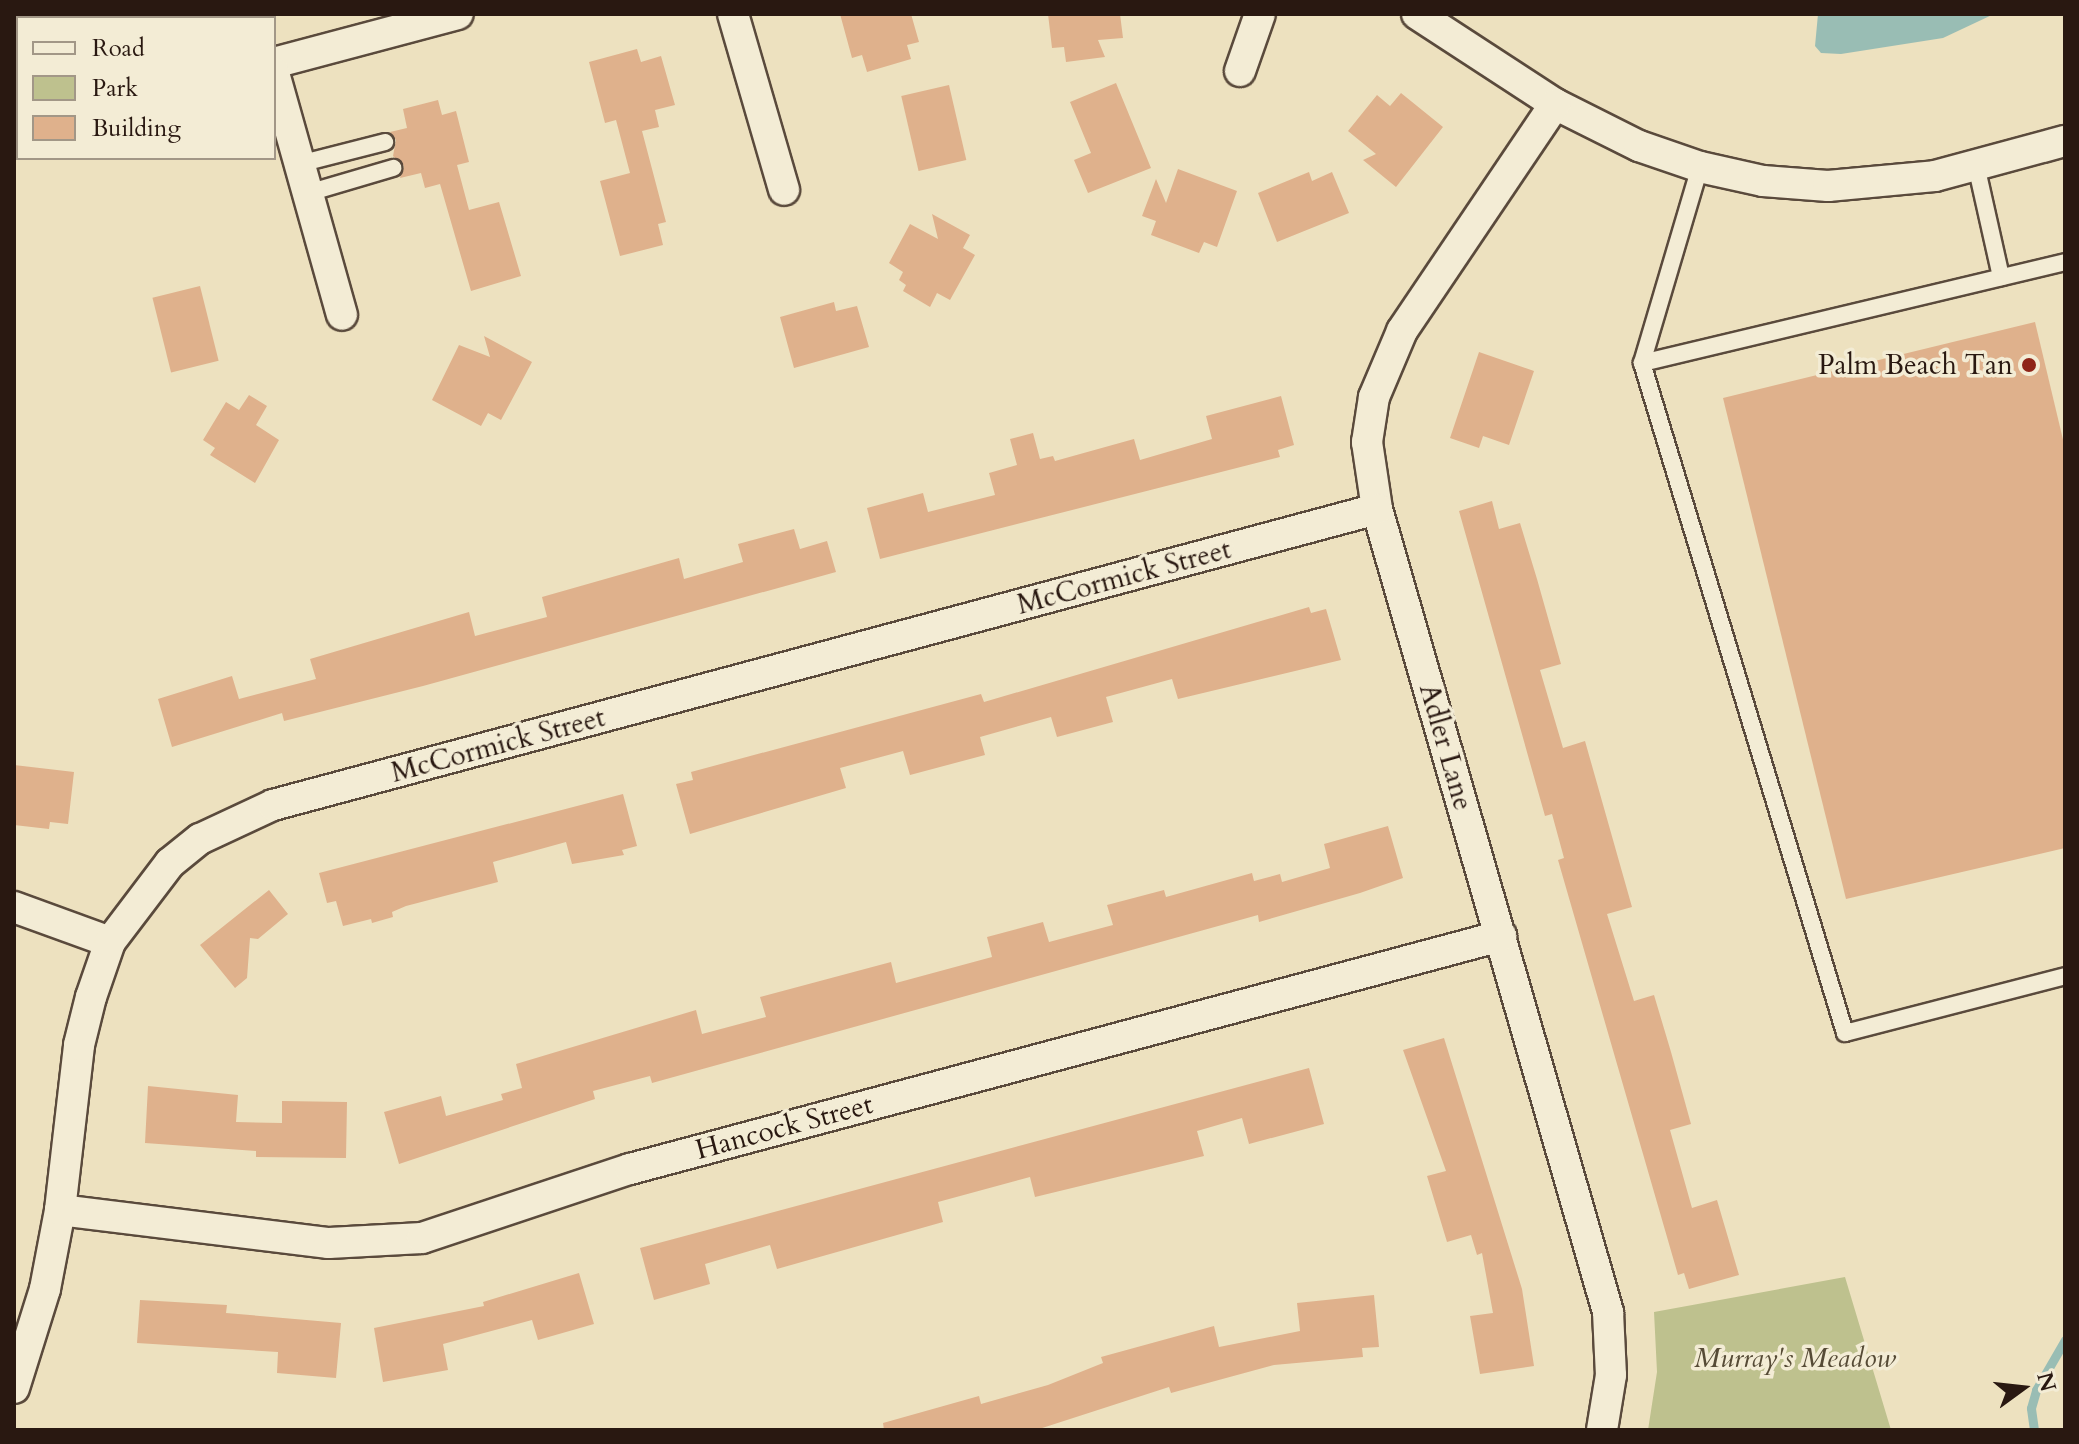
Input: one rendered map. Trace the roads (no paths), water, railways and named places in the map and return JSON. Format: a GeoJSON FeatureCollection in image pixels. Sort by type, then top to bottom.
{"type":"FeatureCollection","features":[{"type":"Feature","properties":{"kind":"street"},"geometry":{"type":"LineString","coordinates":[[276,62],[458,14]]}},
{"type":"Feature","properties":{"kind":"street"},"geometry":{"type":"LineString","coordinates":[[733,14],[784,190]]}},
{"type":"Feature","properties":{"kind":"street"},"geometry":{"type":"LineString","coordinates":[[1240,71],[1260,14]]}},
{"type":"Feature","properties":{"kind":"street"},"geometry":{"type":"LineString","coordinates":[[1417,14],[1555,104],[1639,146],[1700,167],[1763,181],[1828,186],[1935,176],[2065,141]]}},
{"type":"Feature","properties":{"kind":"street"},"geometry":{"type":"LineString","coordinates":[[276,80],[342,315]]}},
{"type":"Feature","properties":{"kind":"street","name":"Adler Lane"},"geometry":{"type":"LineString","coordinates":[[1555,104],[1402,331],[1374,397],[1369,427],[1377,509],[1608,1312],[1611,1375],[1602,1430]]}},
{"type":"Feature","properties":{"kind":"street","name":"McCormick Street"},"geometry":{"type":"LineString","coordinates":[[14,1388],[33,1337],[60,1210],[79,1045],[110,942],[170,863],[213,832],[273,805],[1377,509]]}},
{"type":"Feature","properties":{"kind":"street"},"geometry":{"type":"LineString","coordinates":[[14,907],[110,942]]}},
{"type":"Feature","properties":{"kind":"street","name":"Hancock Street"},"geometry":{"type":"LineString","coordinates":[[60,1210],[329,1243],[422,1238],[630,1169],[1501,936]]}},
{"type":"Feature","properties":{"kind":"lane"},"geometry":{"type":"LineString","coordinates":[[299,164],[385,142]]}},
{"type":"Feature","properties":{"kind":"lane"},"geometry":{"type":"LineString","coordinates":[[1976,165],[2001,277]]}},
{"type":"Feature","properties":{"kind":"lane"},"geometry":{"type":"LineString","coordinates":[[1700,167],[1642,363],[1845,1033],[2065,976]]}},
{"type":"Feature","properties":{"kind":"lane"},"geometry":{"type":"LineString","coordinates":[[308,193],[393,168]]}},
{"type":"Feature","properties":{"kind":"lane"},"geometry":{"type":"LineString","coordinates":[[1642,363],[2065,262]]}},
{"type":"Feature","properties":{"kind":"water"},"geometry":{"type":"Polygon","coordinates":[[[1818,14],[1994,14],[1943,38],[1841,54],[1821,53],[1815,46],[1818,14]]]}},
{"type":"Feature","properties":{"kind":"waterway"},"geometry":{"type":"LineString","coordinates":[[2034,1430],[2031,1408],[2036,1390],[2065,1340]]}},
{"type":"Feature","properties":{"kind":"place","name":"Palm Beach Tan"},"geometry":{"type":"Point","coordinates":[2029,365]}},
{"type":"Feature","properties":{"kind":"park label","name":"Murray's Meadow"},"geometry":{"type":"Point","coordinates":[1795,1358]}}]}
